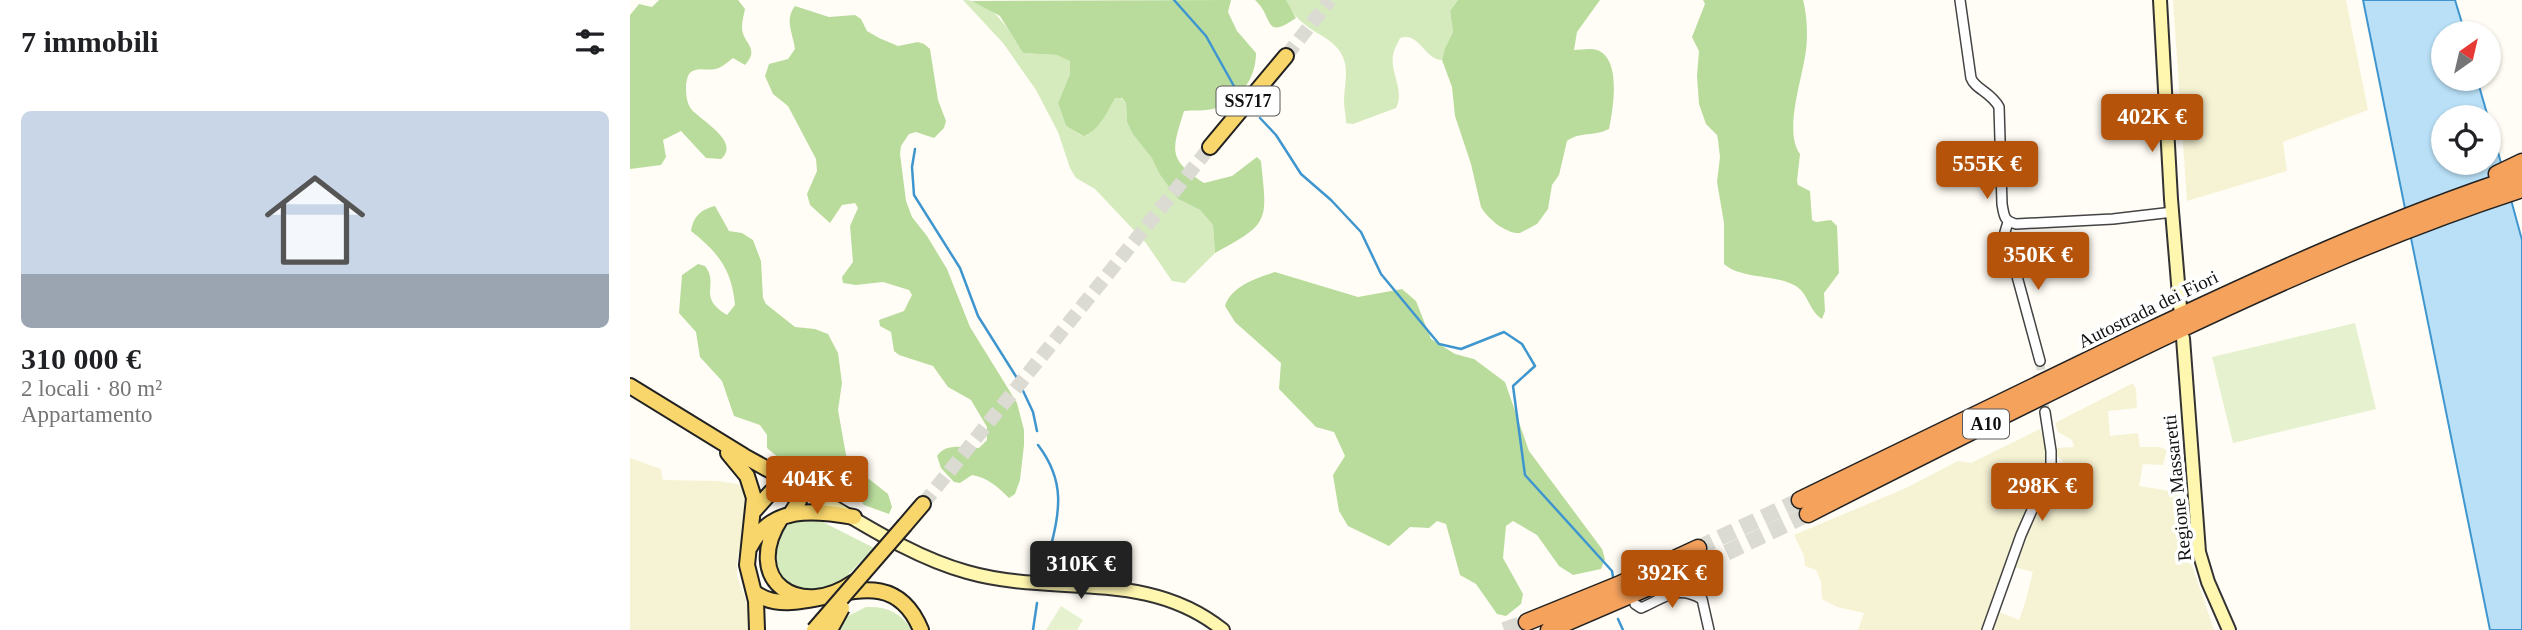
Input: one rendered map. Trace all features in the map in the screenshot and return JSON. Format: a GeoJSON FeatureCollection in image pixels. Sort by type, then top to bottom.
{"type":"FeatureCollection","features":[{"type":"Feature","properties":{"kind":"highway"},"geometry":{"type":"LineString","coordinates":[[2445,201],[2522,162]]}},
{"type":"Feature","properties":{"kind":"highway","name":"Autostrada dei Fiori"},"geometry":{"type":"LineString","coordinates":[[1804,507],[1924,454],[2264,283],[2445,201],[2522,175]]}},
{"type":"Feature","properties":{"kind":"highway","name":"Autostrada dei Fiori"},"geometry":{"type":"LineString","coordinates":[[2264,283],[2522,188]]}},
{"type":"Feature","properties":{"kind":"highway"},"geometry":{"type":"LineString","coordinates":[[1527,622],[1618,585],[1702,556],[1549,630]]}},
{"type":"Feature","properties":{"kind":"main road","name":"SS717"},"geometry":{"type":"LineString","coordinates":[[1210,147],[1286,56]]}},
{"type":"Feature","properties":{"kind":"main road"},"geometry":{"type":"LineString","coordinates":[[630,386],[796,485],[799,501],[772,535],[767,555],[770,573],[780,588],[798,597],[829,595],[858,580]]}},
{"type":"Feature","properties":{"kind":"main road"},"geometry":{"type":"LineString","coordinates":[[716,439],[747,476],[754,498],[747,572],[757,611],[757,630]]}},
{"type":"Feature","properties":{"kind":"main road"},"geometry":{"type":"LineString","coordinates":[[754,511],[771,492],[796,485]]}},
{"type":"Feature","properties":{"kind":"main road"},"geometry":{"type":"LineString","coordinates":[[814,630],[923,505]]}},
{"type":"Feature","properties":{"kind":"main road"},"geometry":{"type":"LineString","coordinates":[[747,552],[762,529],[785,517],[815,511],[854,517]]}},
{"type":"Feature","properties":{"kind":"main road"},"geometry":{"type":"LineString","coordinates":[[830,630],[858,580]]}},
{"type":"Feature","properties":{"kind":"main road"},"geometry":{"type":"LineString","coordinates":[[753,591],[768,607],[795,617],[816,616],[860,600],[882,597],[904,607],[922,630]]}},
{"type":"Feature","properties":{"kind":"street"},"geometry":{"type":"LineString","coordinates":[[1960,0],[1973,85],[1993,97],[1999,107],[2002,204],[2008,222],[2113,219],[2173,212]]}},
{"type":"Feature","properties":{"kind":"street"},"geometry":{"type":"LineString","coordinates":[[2160,0],[2180,307]]}},
{"type":"Feature","properties":{"kind":"street"},"geometry":{"type":"LineString","coordinates":[[2008,222],[2005,232],[2040,361]]}},
{"type":"Feature","properties":{"kind":"street","name":"Regione Massaretti"},"geometry":{"type":"LineString","coordinates":[[2183,338],[2199,552],[2208,582],[2229,630]]}},
{"type":"Feature","properties":{"kind":"street"},"geometry":{"type":"LineString","coordinates":[[1987,630],[2021,535],[2051,467],[2045,412]]}},
{"type":"Feature","properties":{"kind":"street"},"geometry":{"type":"LineString","coordinates":[[796,485],[912,551],[958,569],[1016,582],[1097,585],[1153,594],[1190,609],[1223,630]]}},
{"type":"Feature","properties":{"kind":"street"},"geometry":{"type":"LineString","coordinates":[[1634,604],[1641,608],[1674,593],[1691,593],[1702,599],[1709,630]]}},
{"type":"Feature","properties":{"kind":"shaded area"},"geometry":{"type":"Polygon","coordinates":[[[2173,0],[2346,0],[2368,110],[2283,142],[2287,171],[2187,201],[2173,0]]]}},
{"type":"Feature","properties":{"kind":"shaded area"},"geometry":{"type":"Polygon","coordinates":[[[2133,383],[2137,408],[2108,411],[2110,436],[2138,433],[2140,447],[2160,447],[2167,450],[2163,465],[2143,464],[2139,486],[2188,494],[2191,541],[2181,547],[2193,568],[2214,630],[1990,630],[1997,611],[2019,620],[2033,572],[2014,567],[2026,527],[2054,477],[2060,472],[2063,460],[2054,455],[2055,448],[2074,447],[2072,440],[2058,432],[2055,423],[2133,383]]]}},
{"type":"Feature","properties":{"kind":"shaded area"},"geometry":{"type":"Polygon","coordinates":[[[2040,429],[2046,442],[2047,469],[1984,630],[1858,630],[1864,613],[1837,607],[1822,599],[1821,581],[1816,570],[1805,566],[1804,556],[1794,535],[1906,488],[1958,461],[1971,463],[2040,429]]]}},
{"type":"Feature","properties":{"kind":"shaded area"},"geometry":{"type":"Polygon","coordinates":[[[630,458],[661,469],[663,480],[718,481],[742,485],[745,492],[746,518],[737,561],[737,576],[747,603],[751,630],[630,630],[630,458]]]}},
{"type":"Feature","properties":{"kind":"green space"},"geometry":{"type":"Polygon","coordinates":[[[659,0],[738,0],[745,9],[743,33],[751,54],[745,65],[733,58],[717,68],[695,70],[687,78],[686,94],[690,107],[718,132],[726,146],[726,152],[721,159],[706,158],[681,131],[663,140],[666,157],[661,165],[630,169],[630,15],[639,4],[652,7],[659,0]]]}},
{"type":"Feature","properties":{"kind":"green space"},"geometry":{"type":"Polygon","coordinates":[[[963,0],[983,5],[999,18],[1023,53],[1058,55],[1070,61],[1070,74],[1058,103],[1066,126],[1082,136],[1100,123],[1115,97],[1126,103],[1127,122],[1132,133],[1153,158],[1160,175],[1178,199],[1200,210],[1213,225],[1215,253],[1185,283],[1172,281],[1146,243],[1095,189],[1076,178],[1058,132],[1036,90],[1003,43],[963,0]]]}},
{"type":"Feature","properties":{"kind":"green space"},"geometry":{"type":"Polygon","coordinates":[[[1231,0],[1228,12],[1237,31],[1256,53],[1253,72],[1244,88],[1231,101],[1213,109],[1184,111],[1175,145],[1178,160],[1204,183],[1232,176],[1257,157],[1261,161],[1264,209],[1261,218],[1256,227],[1247,234],[1215,253],[1213,225],[1200,210],[1178,199],[1160,175],[1152,158],[1132,133],[1127,122],[1126,103],[1122,98],[1115,98],[1102,120],[1089,134],[1083,136],[1066,126],[1058,103],[1070,74],[1070,61],[1057,55],[1023,53],[1000,16],[972,1],[1231,0]]]}},
{"type":"Feature","properties":{"kind":"green space"},"geometry":{"type":"Polygon","coordinates":[[[1255,0],[1286,0],[1296,18],[1286,25],[1274,27],[1255,0]]]}},
{"type":"Feature","properties":{"kind":"green space"},"geometry":{"type":"Polygon","coordinates":[[[1286,0],[1458,0],[1450,11],[1453,32],[1442,60],[1431,55],[1412,38],[1400,38],[1393,55],[1399,95],[1396,108],[1353,124],[1346,123],[1346,73],[1343,57],[1332,43],[1299,19],[1286,0]]]}},
{"type":"Feature","properties":{"kind":"green space"},"geometry":{"type":"Polygon","coordinates":[[[1458,0],[1600,0],[1577,32],[1574,50],[1597,50],[1605,55],[1610,63],[1614,85],[1609,129],[1567,141],[1559,175],[1552,185],[1548,209],[1537,224],[1520,233],[1498,225],[1481,207],[1471,164],[1455,116],[1452,87],[1442,60],[1453,32],[1450,11],[1458,0]]]}},
{"type":"Feature","properties":{"kind":"green space"},"geometry":{"type":"Polygon","coordinates":[[[1703,0],[1803,0],[1807,44],[1793,132],[1800,154],[1797,181],[1798,185],[1810,191],[1812,220],[1831,220],[1837,226],[1839,273],[1824,293],[1825,311],[1822,319],[1803,292],[1794,285],[1739,272],[1724,264],[1724,223],[1717,182],[1720,157],[1718,140],[1717,135],[1706,124],[1699,104],[1699,51],[1692,37],[1705,4],[1703,0]]]}},
{"type":"Feature","properties":{"kind":"green space"},"geometry":{"type":"Polygon","coordinates":[[[795,6],[829,17],[855,15],[861,19],[867,31],[879,38],[898,46],[918,42],[930,49],[938,100],[946,121],[944,128],[934,138],[916,132],[909,134],[901,146],[906,201],[912,217],[947,269],[970,327],[1017,403],[1024,430],[1024,445],[1020,480],[1015,494],[1009,498],[983,478],[972,475],[960,483],[954,482],[941,468],[937,456],[941,452],[956,447],[979,448],[987,440],[987,427],[971,400],[948,387],[933,366],[894,351],[891,332],[880,326],[879,320],[904,311],[912,295],[909,290],[883,282],[856,285],[843,283],[842,277],[853,262],[850,226],[858,208],[855,203],[842,205],[830,223],[810,205],[807,194],[817,171],[816,159],[788,106],[773,94],[765,76],[769,64],[788,59],[795,49],[790,16],[795,6]]]}},
{"type":"Feature","properties":{"kind":"green space"},"geometry":{"type":"Polygon","coordinates":[[[715,206],[729,231],[742,233],[753,240],[761,261],[763,298],[766,304],[795,327],[815,329],[828,334],[838,353],[842,383],[838,410],[846,455],[855,468],[888,494],[892,507],[889,514],[864,505],[843,474],[818,468],[798,471],[792,469],[767,448],[767,435],[760,425],[734,416],[722,381],[700,357],[696,332],[679,313],[682,275],[698,264],[705,266],[709,273],[710,296],[713,302],[727,315],[735,305],[731,282],[722,263],[709,246],[691,231],[698,214],[715,206]]]}},
{"type":"Feature","properties":{"kind":"green space"},"geometry":{"type":"Polygon","coordinates":[[[1275,272],[1358,297],[1402,289],[1416,301],[1431,339],[1455,354],[1474,359],[1505,382],[1529,451],[1602,549],[1605,559],[1601,569],[1573,575],[1559,566],[1537,535],[1513,521],[1506,526],[1503,558],[1523,594],[1521,604],[1506,616],[1497,614],[1476,584],[1460,575],[1446,524],[1437,521],[1429,528],[1410,527],[1389,546],[1348,526],[1339,511],[1333,475],[1345,456],[1334,432],[1316,427],[1279,389],[1281,363],[1235,322],[1225,306],[1239,288],[1275,272]]]}},
{"type":"Feature","properties":{"kind":"green space"},"geometry":{"type":"Polygon","coordinates":[[[2355,323],[2376,409],[2233,443],[2212,357],[2355,323]]]}},
{"type":"Feature","properties":{"kind":"green space"},"geometry":{"type":"Polygon","coordinates":[[[799,518],[817,519],[874,548],[832,591],[794,590],[776,572],[773,553],[781,533],[799,518]]]}},
{"type":"Feature","properties":{"kind":"green space"},"geometry":{"type":"Polygon","coordinates":[[[1061,606],[1083,620],[1077,630],[1046,630],[1061,606]]]}},
{"type":"Feature","properties":{"kind":"green space"},"geometry":{"type":"Polygon","coordinates":[[[866,607],[893,612],[912,630],[836,630],[846,617],[866,607]]]}},
{"type":"Feature","properties":{"kind":"water"},"geometry":{"type":"Polygon","coordinates":[[[2363,0],[2455,0],[2461,21],[2431,21],[2431,91],[2480,91],[2485,105],[2431,105],[2431,175],[2501,175],[2501,163],[2522,240],[2522,630],[2490,630],[2363,0]]]}},
{"type":"Feature","properties":{"kind":"waterway"},"geometry":{"type":"LineString","coordinates":[[1174,0],[1206,36],[1242,96]]}},
{"type":"Feature","properties":{"kind":"waterway"},"geometry":{"type":"LineString","coordinates":[[1260,118],[1276,135],[1301,174],[1331,200],[1361,232],[1381,274],[1439,344],[1461,349],[1504,332],[1522,344],[1535,366],[1513,386],[1525,475],[1612,571],[1613,577]]}},
{"type":"Feature","properties":{"kind":"waterway"},"geometry":{"type":"LineString","coordinates":[[915,149],[912,167],[914,195],[960,268],[978,316],[1017,378],[1033,412],[1037,431]]}},
{"type":"Feature","properties":{"kind":"waterway"},"geometry":{"type":"LineString","coordinates":[[1038,445],[1054,475],[1058,504],[1046,567]]}},
{"type":"Feature","properties":{"kind":"waterway"},"geometry":{"type":"LineString","coordinates":[[1033,630],[1037,603]]}},
{"type":"Feature","properties":{"kind":"waterway"},"geometry":{"type":"LineString","coordinates":[[1618,619],[1623,630]]}},
{"type":"Feature","properties":{"kind":"tunnel"},"geometry":{"type":"LineString","coordinates":[[1286,56],[1330,0]]}},
{"type":"Feature","properties":{"kind":"tunnel"},"geometry":{"type":"LineString","coordinates":[[923,504],[1210,147]]}},
{"type":"Feature","properties":{"kind":"tunnel"},"geometry":{"type":"LineString","coordinates":[[2040,361],[2045,412]]}},
{"type":"Feature","properties":{"kind":"tunnel"},"geometry":{"type":"LineString","coordinates":[[1698,548],[1800,500]]}},
{"type":"Feature","properties":{"kind":"tunnel"},"geometry":{"type":"LineString","coordinates":[[1705,563],[1808,514]]}},
{"type":"Feature","properties":{"kind":"tunnel"},"geometry":{"type":"LineString","coordinates":[[1504,630],[1527,622]]}}]}
